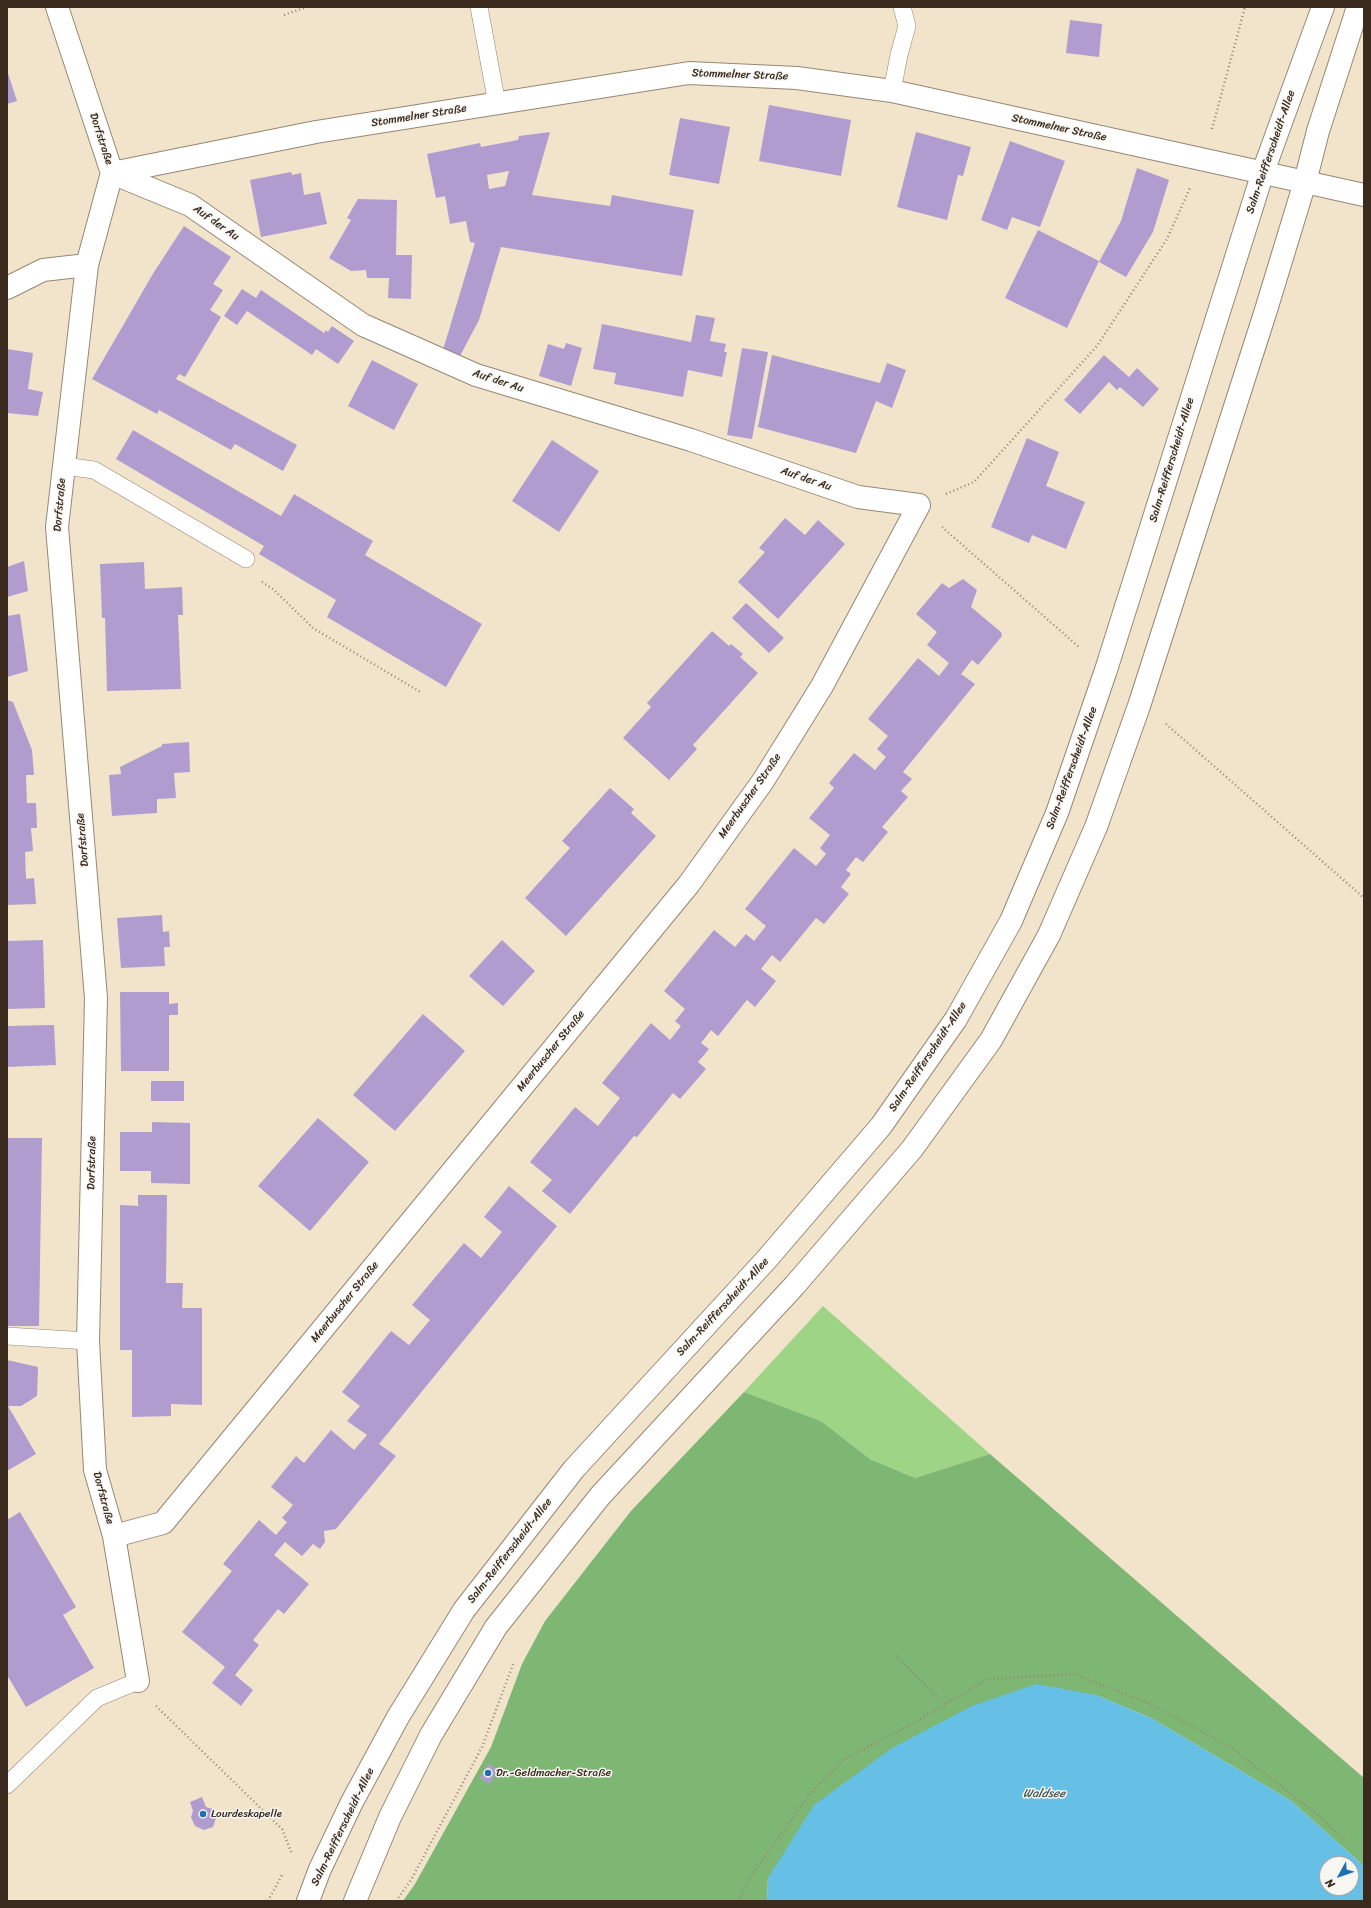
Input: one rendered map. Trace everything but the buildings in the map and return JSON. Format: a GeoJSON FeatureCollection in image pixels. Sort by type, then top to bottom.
{"type":"FeatureCollection","features":[{"type":"Feature","properties":{"kind":"street","name":"Dorfstraße"},"geometry":{"type":"LineString","coordinates":[[57,7],[112,173],[87,265],[57,527],[96,998],[88,1340],[95,1470],[114,1536],[138,1681]]}},
{"type":"Feature","properties":{"kind":"street","name":"Salm-Reifferscheidt-Allee"},"geometry":{"type":"LineString","coordinates":[[308,1901],[320,1869],[360,1788],[398,1717],[464,1610],[574,1469],[766,1260],[881,1126],[956,1019],[1014,914],[1057,813],[1106,670],[1263,172],[1323,7]]}},
{"type":"Feature","properties":{"kind":"street"},"geometry":{"type":"LineString","coordinates":[[355,1901],[390,1816],[430,1735],[496,1627],[600,1496],[795,1285],[912,1149],[991,1040],[1049,934],[1096,827],[1140,706],[1304,182],[1318,131],[1358,7]]}},
{"type":"Feature","properties":{"kind":"street","name":"Stommelner Straße"},"geometry":{"type":"LineString","coordinates":[[112,173],[316,132],[689,73],[797,78],[892,91],[1364,195]]}},
{"type":"Feature","properties":{"kind":"street","name":"Auf der Au"},"geometry":{"type":"LineString","coordinates":[[112,173],[190,205],[363,325],[476,375],[691,440],[858,497],[920,505]]}},
{"type":"Feature","properties":{"kind":"street"},"geometry":{"type":"LineString","coordinates":[[7,288],[43,270],[87,265]]}},
{"type":"Feature","properties":{"kind":"street","name":"Meerbuscher Straße"},"geometry":{"type":"LineString","coordinates":[[114,1536],[163,1523],[689,884],[763,781],[822,686],[920,505]]}},
{"type":"Feature","properties":{"kind":"lane"},"geometry":{"type":"LineString","coordinates":[[479,7],[498,104]]}},
{"type":"Feature","properties":{"kind":"lane"},"geometry":{"type":"LineString","coordinates":[[892,91],[899,54],[907,26],[902,7]]}},
{"type":"Feature","properties":{"kind":"lane"},"geometry":{"type":"LineString","coordinates":[[64,466],[94,470],[246,559]]}},
{"type":"Feature","properties":{"kind":"lane"},"geometry":{"type":"LineString","coordinates":[[7,1336],[88,1340]]}},
{"type":"Feature","properties":{"kind":"lane"},"geometry":{"type":"LineString","coordinates":[[7,1785],[97,1698],[138,1681]]}},
{"type":"Feature","properties":{"kind":"path"},"geometry":{"type":"LineString","coordinates":[[284,15],[307,7]]}},
{"type":"Feature","properties":{"kind":"path"},"geometry":{"type":"LineString","coordinates":[[1106,670],[963,546],[920,505],[974,482],[1097,346],[1167,239],[1203,160],[1245,7]]}},
{"type":"Feature","properties":{"kind":"path"},"geometry":{"type":"LineString","coordinates":[[246,559],[240,568],[273,589],[312,628],[422,693]]}},
{"type":"Feature","properties":{"kind":"path"},"geometry":{"type":"LineString","coordinates":[[1140,706],[1162,720],[1364,898]]}},
{"type":"Feature","properties":{"kind":"path"},"geometry":{"type":"LineString","coordinates":[[896,1656],[945,1704]]}},
{"type":"Feature","properties":{"kind":"path"},"geometry":{"type":"LineString","coordinates":[[738,1901],[754,1872],[806,1799],[843,1760],[988,1679],[1074,1674],[1148,1703],[1229,1746],[1313,1811],[1345,1840]]}},
{"type":"Feature","properties":{"kind":"path"},"geometry":{"type":"LineString","coordinates":[[138,1681],[151,1701],[282,1829],[293,1856]]}},
{"type":"Feature","properties":{"kind":"path"},"geometry":{"type":"LineString","coordinates":[[268,1901],[286,1868]]}},
{"type":"Feature","properties":{"kind":"green space"},"geometry":{"type":"Polygon","coordinates":[[[823,1306],[990,1454],[915,1478],[870,1459],[821,1421],[744,1392],[823,1306]]]}},
{"type":"Feature","properties":{"kind":"green space"},"geometry":{"type":"Polygon","coordinates":[[[744,1392],[821,1421],[870,1459],[915,1478],[990,1454],[1364,1778],[1364,1866],[1359,1862],[1359,1856],[1353,1856],[1290,1800],[1151,1718],[1096,1695],[768,1878],[767,1901],[403,1901],[415,1884],[491,1747],[522,1664],[545,1621],[631,1511],[744,1392]]]}},
{"type":"Feature","properties":{"kind":"water","name":"Waldsee"},"geometry":{"type":"Polygon","coordinates":[[[1036,1684],[1096,1695],[1151,1718],[1290,1800],[1353,1856],[1319,1856],[1319,1896],[1359,1896],[1359,1862],[1364,1866],[1364,1901],[767,1901],[768,1878],[814,1805],[892,1748],[972,1706],[1036,1684]]]}},
{"type":"Feature","properties":{"kind":"place","name":"Dr.-Geldmacher-Straße"},"geometry":{"type":"Point","coordinates":[488,1773]}},
{"type":"Feature","properties":{"kind":"place","name":"Lourdeskapelle"},"geometry":{"type":"Point","coordinates":[203,1814]}}]}
